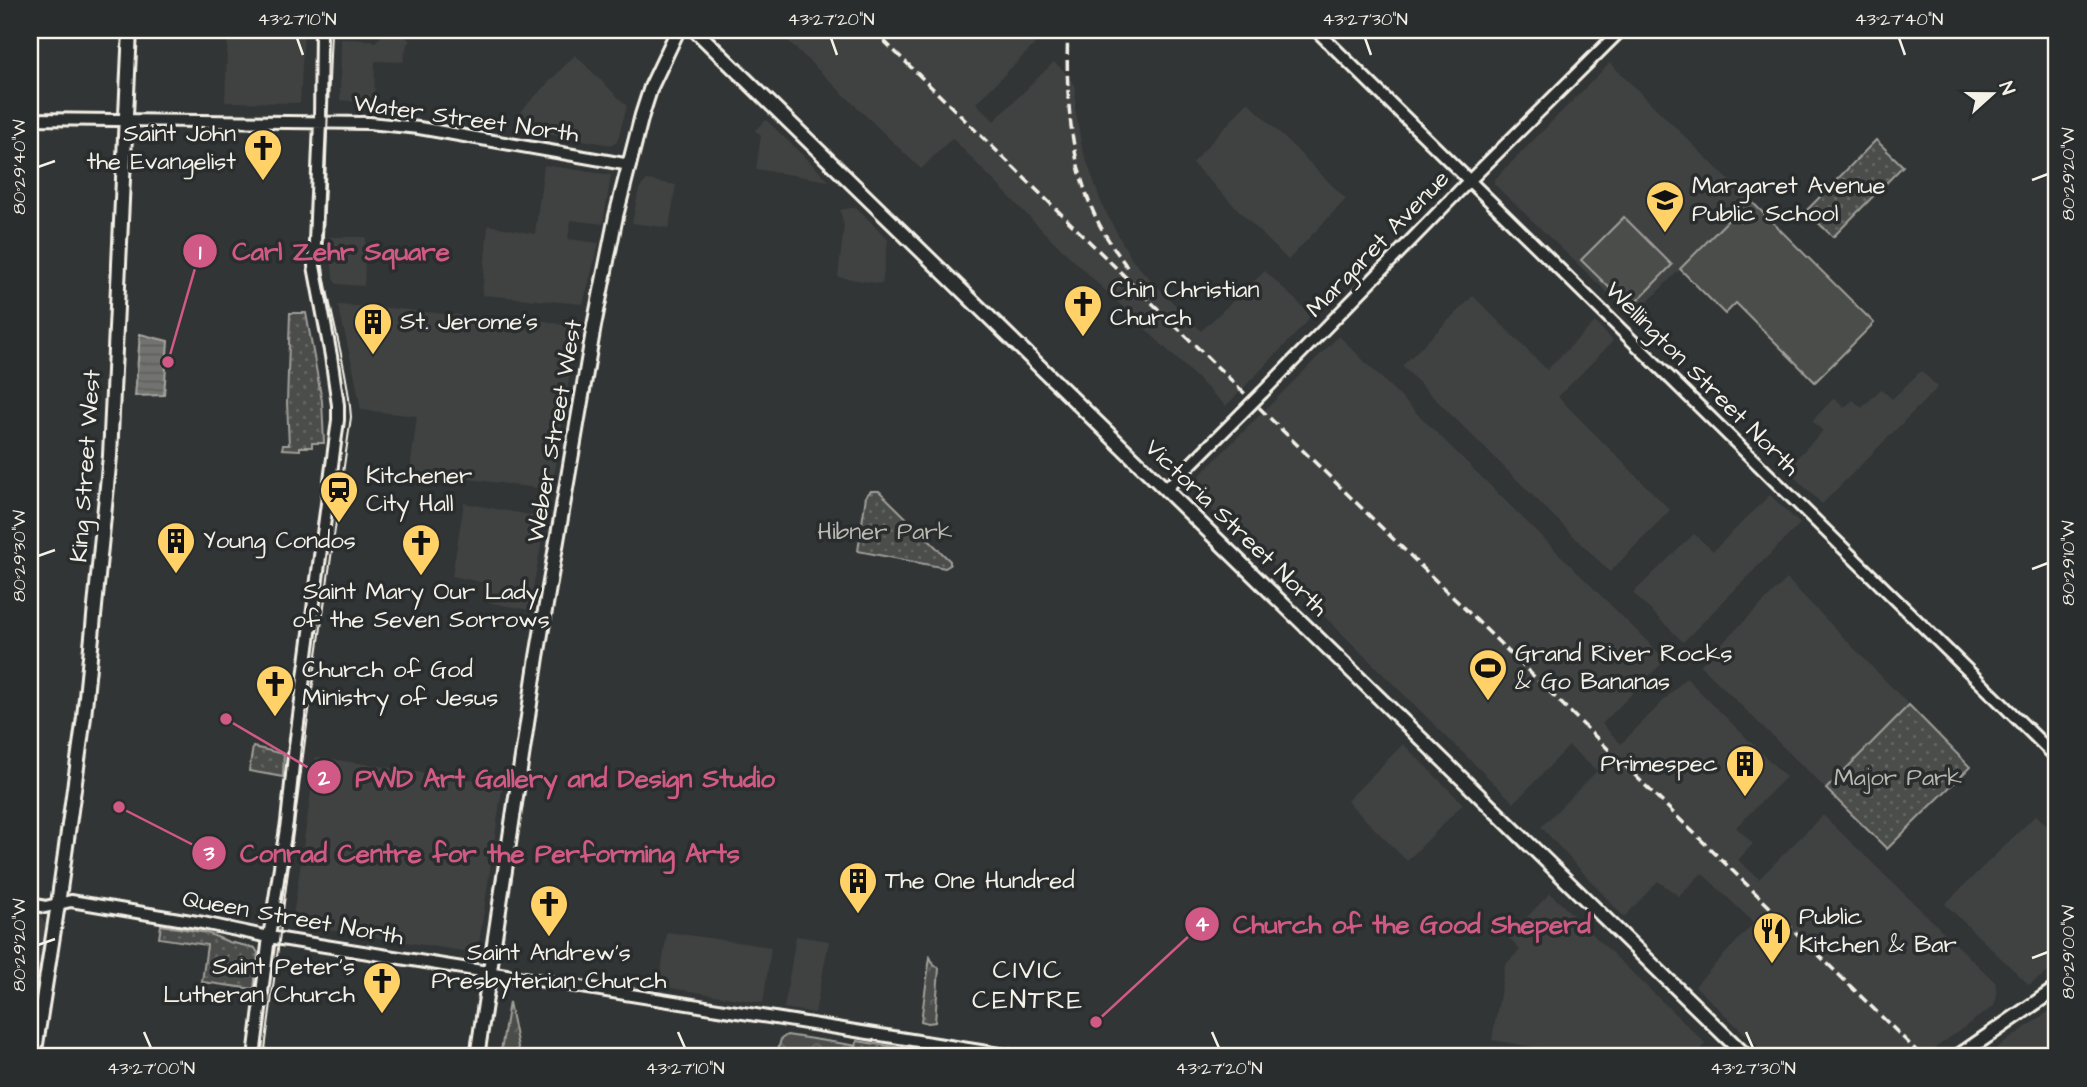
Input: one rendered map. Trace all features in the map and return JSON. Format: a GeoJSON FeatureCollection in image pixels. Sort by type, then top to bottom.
{"type":"FeatureCollection","features":[{"type":"Feature","properties":{"kind":"main road","name":"King Street West"},"geometry":{"type":"LineString","coordinates":[[34,1057],[84,717],[110,456],[130,30]]}},
{"type":"Feature","properties":{"kind":"main road","name":"Weber Street West"},"geometry":{"type":"LineString","coordinates":[[477,1057],[518,778],[600,293],[616,216],[650,87],[678,30]]}},
{"type":"Feature","properties":{"kind":"main road","name":"Victoria Street North"},"geometry":{"type":"LineString","coordinates":[[695,30],[1747,1057]]}},
{"type":"Feature","properties":{"kind":"main road"},"geometry":{"type":"LineString","coordinates":[[1957,1057],[2057,988]]}},
{"type":"Feature","properties":{"kind":"street"},"geometry":{"type":"LineString","coordinates":[[254,1057],[288,816],[338,420],[333,368],[314,266],[321,30]]}},
{"type":"Feature","properties":{"kind":"street","name":"Wellington Street North"},"geometry":{"type":"LineString","coordinates":[[1316,30],[2057,758]]}},
{"type":"Feature","properties":{"kind":"street","name":"Margaret Avenue"},"geometry":{"type":"LineString","coordinates":[[1166,489],[1621,30]]}},
{"type":"Feature","properties":{"kind":"street","name":"Water Street North"},"geometry":{"type":"LineString","coordinates":[[30,119],[369,122],[419,128],[630,165]]}},
{"type":"Feature","properties":{"kind":"street","name":"Queen Street North"},"geometry":{"type":"LineString","coordinates":[[30,903],[45,907],[71,901],[269,937],[1018,1057]]}},
{"type":"Feature","properties":{"kind":"shaded area"},"geometry":{"type":"Polygon","coordinates":[[[228,30],[304,30],[300,103],[225,102],[228,30]]]}},
{"type":"Feature","properties":{"kind":"shaded area"},"geometry":{"type":"Polygon","coordinates":[[[388,30],[399,30],[410,41],[403,62],[375,61],[374,104],[340,100],[341,39],[375,42],[388,30]]]}},
{"type":"Feature","properties":{"kind":"shaded area"},"geometry":{"type":"Polygon","coordinates":[[[777,30],[1021,30],[1035,44],[976,103],[994,121],[1054,62],[1076,87],[1075,108],[1082,148],[1103,207],[1133,261],[1151,280],[1201,331],[1265,271],[1307,311],[1307,322],[1226,406],[1043,231],[952,138],[921,169],[777,30]]]}},
{"type":"Feature","properties":{"kind":"shaded area"},"geometry":{"type":"Polygon","coordinates":[[[575,55],[627,106],[617,142],[612,145],[536,132],[519,113],[575,55]]]}},
{"type":"Feature","properties":{"kind":"shaded area","name":"Margaret Avenue Public School"},"geometry":{"type":"Polygon","coordinates":[[[1610,63],[1874,323],[1815,382],[1736,303],[1725,314],[1680,269],[1633,317],[1494,184],[1494,180],[1610,63]]]}},
{"type":"Feature","properties":{"kind":"shaded area"},"geometry":{"type":"Polygon","coordinates":[[[1248,102],[1346,199],[1288,260],[1192,163],[1248,102]]]}},
{"type":"Feature","properties":{"kind":"shaded area"},"geometry":{"type":"Polygon","coordinates":[[[766,120],[829,181],[756,169],[761,136],[755,130],[766,120]]]}},
{"type":"Feature","properties":{"kind":"shaded area"},"geometry":{"type":"Polygon","coordinates":[[[544,165],[611,175],[603,224],[571,220],[568,239],[599,243],[583,304],[482,295],[488,225],[535,234],[544,165]]]}},
{"type":"Feature","properties":{"kind":"shaded area"},"geometry":{"type":"Polygon","coordinates":[[[647,180],[676,185],[669,228],[632,223],[639,189],[647,180]]]}},
{"type":"Feature","properties":{"kind":"shaded area"},"geometry":{"type":"Polygon","coordinates":[[[856,207],[888,240],[882,284],[838,277],[844,226],[840,210],[856,207]]]}},
{"type":"Feature","properties":{"kind":"shaded area"},"geometry":{"type":"Polygon","coordinates":[[[330,237],[366,237],[364,286],[337,284],[333,279],[330,237]]]}},
{"type":"Feature","properties":{"kind":"shaded area"},"geometry":{"type":"Polygon","coordinates":[[[1473,296],[1547,370],[1595,322],[1613,341],[1558,397],[1670,510],[1610,572],[1402,366],[1473,296]]]}},
{"type":"Feature","properties":{"kind":"shaded area"},"geometry":{"type":"Polygon","coordinates":[[[338,305],[545,321],[572,327],[576,334],[552,490],[410,471],[417,416],[361,410],[338,305]]]}},
{"type":"Feature","properties":{"kind":"shaded area"},"geometry":{"type":"Polygon","coordinates":[[[140,334],[168,341],[164,395],[135,396],[140,334]]]}},
{"type":"Feature","properties":{"kind":"shaded area"},"geometry":{"type":"Polygon","coordinates":[[[1339,336],[1661,655],[1662,663],[1602,724],[1621,744],[1686,678],[1786,777],[1736,827],[1753,844],[1738,860],[1759,879],[1823,815],[1995,982],[1997,996],[1994,1006],[1935,1048],[1945,1057],[1769,1057],[1695,986],[1754,923],[1702,873],[1679,896],[1658,881],[1624,917],[1541,827],[1597,771],[1569,746],[1514,803],[1259,552],[1198,496],[1197,478],[1339,336]]]}},
{"type":"Feature","properties":{"kind":"shaded area"},"geometry":{"type":"Polygon","coordinates":[[[1921,371],[1938,387],[1822,504],[1786,469],[1823,431],[1812,421],[1834,398],[1844,408],[1853,400],[1862,408],[1881,389],[1892,399],[1921,371]]]}},
{"type":"Feature","properties":{"kind":"shaded area"},"geometry":{"type":"Polygon","coordinates":[[[1770,495],[1800,524],[1683,642],[1633,593],[1694,534],[1713,551],[1770,495]]]}},
{"type":"Feature","properties":{"kind":"shaded area"},"geometry":{"type":"Polygon","coordinates":[[[464,503],[546,518],[529,610],[487,602],[490,584],[452,576],[464,503]]]}},
{"type":"Feature","properties":{"kind":"shaded area"},"geometry":{"type":"Polygon","coordinates":[[[1787,579],[1909,705],[1826,789],[1700,665],[1787,579]]]}},
{"type":"Feature","properties":{"kind":"shaded area"},"geometry":{"type":"Polygon","coordinates":[[[1403,744],[1463,804],[1407,861],[1347,801],[1403,744]]]}},
{"type":"Feature","properties":{"kind":"shaded area"},"geometry":{"type":"Polygon","coordinates":[[[316,757],[497,783],[502,789],[478,950],[475,953],[292,924],[316,757]]]}},
{"type":"Feature","properties":{"kind":"shaded area"},"geometry":{"type":"Polygon","coordinates":[[[2036,815],[2057,836],[2057,966],[2029,985],[1945,904],[2036,815]]]}},
{"type":"Feature","properties":{"kind":"shaded area"},"geometry":{"type":"Polygon","coordinates":[[[1550,893],[1706,1044],[1693,1057],[1591,1057],[1492,1040],[1505,965],[1520,950],[1508,937],[1550,893]]]}},
{"type":"Feature","properties":{"kind":"shaded area"},"geometry":{"type":"Polygon","coordinates":[[[30,912],[40,915],[45,924],[45,936],[30,1025],[30,912]]]}},
{"type":"Feature","properties":{"kind":"shaded area"},"geometry":{"type":"Polygon","coordinates":[[[667,932],[771,947],[763,1003],[659,986],[667,932]]]}},
{"type":"Feature","properties":{"kind":"shaded area"},"geometry":{"type":"Polygon","coordinates":[[[796,936],[829,941],[815,1013],[784,1008],[796,936]]]}},
{"type":"Feature","properties":{"kind":"shaded area"},"geometry":{"type":"Polygon","coordinates":[[[2057,1006],[2057,1057],[1984,1057],[2035,1021],[2057,1006]]]}},
{"type":"Feature","properties":{"kind":"green space"},"geometry":{"type":"Polygon","coordinates":[[[1876,140],[1903,166],[1833,237],[1806,211],[1876,140]]]}},
{"type":"Feature","properties":{"kind":"green space"},"geometry":{"type":"Polygon","coordinates":[[[1749,199],[1874,323],[1815,382],[1736,303],[1725,314],[1680,269],[1749,199]]]}},
{"type":"Feature","properties":{"kind":"green space"},"geometry":{"type":"Polygon","coordinates":[[[1624,217],[1672,265],[1630,308],[1581,260],[1624,217]]]}},
{"type":"Feature","properties":{"kind":"green space"},"geometry":{"type":"Polygon","coordinates":[[[290,313],[306,313],[322,401],[324,443],[312,443],[312,447],[300,447],[300,450],[282,449],[283,445],[289,445],[287,403],[290,313]]]}},
{"type":"Feature","properties":{"kind":"green space","name":"Hibner Park"},"geometry":{"type":"Polygon","coordinates":[[[871,491],[879,491],[950,561],[950,565],[945,568],[858,551],[866,496],[871,491]]]}},
{"type":"Feature","properties":{"kind":"green space","name":"Major Park"},"geometry":{"type":"Polygon","coordinates":[[[1909,705],[1970,767],[1887,849],[1826,789],[1909,705]]]}},
{"type":"Feature","properties":{"kind":"green space"},"geometry":{"type":"Polygon","coordinates":[[[253,747],[284,754],[283,777],[249,771],[253,747]]]}},
{"type":"Feature","properties":{"kind":"green space"},"geometry":{"type":"Polygon","coordinates":[[[161,925],[207,933],[255,948],[258,953],[254,989],[202,982],[207,945],[159,938],[161,925]]]}},
{"type":"Feature","properties":{"kind":"green space"},"geometry":{"type":"Polygon","coordinates":[[[930,957],[939,968],[935,1022],[928,1023],[921,1021],[930,957]]]}},
{"type":"Feature","properties":{"kind":"green space"},"geometry":{"type":"Polygon","coordinates":[[[509,1002],[520,1057],[500,1057],[509,1002]]]}},
{"type":"Feature","properties":{"kind":"green space"},"geometry":{"type":"Polygon","coordinates":[[[787,1035],[929,1057],[809,1057],[781,1053],[778,1050],[781,1039],[787,1035]]]}},
{"type":"Feature","properties":{"kind":"green space"},"geometry":{"type":"Polygon","coordinates":[[[857,1041],[959,1057],[855,1057],[857,1041]]]}},
{"type":"Feature","properties":{"kind":"tram line"},"geometry":{"type":"LineString","coordinates":[[264,1057],[307,725],[351,417],[346,378],[322,261],[331,30]]}},
{"type":"Feature","properties":{"kind":"railway"},"geometry":{"type":"LineString","coordinates":[[873,30],[1923,1057]]}},
{"type":"Feature","properties":{"kind":"railway"},"geometry":{"type":"LineString","coordinates":[[1068,30],[1069,107],[1083,185],[1106,236],[1130,271]]}},
{"type":"Feature","properties":{"kind":"place","name":"Saint John the Evangelist"},"geometry":{"type":"Point","coordinates":[263,182]}},
{"type":"Feature","properties":{"kind":"place","name":"Margaret Avenue Public School"},"geometry":{"type":"Point","coordinates":[1665,234]}},
{"type":"Feature","properties":{"kind":"place","name":"Chin Christian Church"},"geometry":{"type":"Point","coordinates":[1083,338]}},
{"type":"Feature","properties":{"kind":"place","name":"St. Jerome's"},"geometry":{"type":"Point","coordinates":[373,356]}},
{"type":"Feature","properties":{"kind":"place","name":"Carl Zehr Square"},"geometry":{"type":"Point","coordinates":[168,362]}},
{"type":"Feature","properties":{"kind":"place","name":"Kitchener City Hall"},"geometry":{"type":"Point","coordinates":[339,524]}},
{"type":"Feature","properties":{"kind":"place","name":"Young Condos"},"geometry":{"type":"Point","coordinates":[176,575]}},
{"type":"Feature","properties":{"kind":"place","name":"Saint Mary Our Lady of the Seven Sorrows"},"geometry":{"type":"Point","coordinates":[421,577]}},
{"type":"Feature","properties":{"kind":"place","name":"Grand River Rocks & Go Bananas"},"geometry":{"type":"Point","coordinates":[1488,702]}},
{"type":"Feature","properties":{"kind":"place","name":"Church of God Ministry of Jesus"},"geometry":{"type":"Point","coordinates":[275,718]}},
{"type":"Feature","properties":{"kind":"place","name":"PWD Art Gallery and Design Studio"},"geometry":{"type":"Point","coordinates":[226,719]}},
{"type":"Feature","properties":{"kind":"place","name":"Primespec"},"geometry":{"type":"Point","coordinates":[1745,798]}},
{"type":"Feature","properties":{"kind":"place","name":"Conrad Centre for the Performing Arts"},"geometry":{"type":"Point","coordinates":[119,807]}},
{"type":"Feature","properties":{"kind":"place","name":"The One Hundred"},"geometry":{"type":"Point","coordinates":[858,915]}},
{"type":"Feature","properties":{"kind":"place","name":"Saint Andrew's Presbyterian Church"},"geometry":{"type":"Point","coordinates":[549,938]}},
{"type":"Feature","properties":{"kind":"place","name":"Public Kitchen & Bar"},"geometry":{"type":"Point","coordinates":[1772,965]}},
{"type":"Feature","properties":{"kind":"place","name":"Saint Peter's Lutheran Church"},"geometry":{"type":"Point","coordinates":[382,1015]}},
{"type":"Feature","properties":{"kind":"place","name":"Church of the Good Sheperd"},"geometry":{"type":"Point","coordinates":[1096,1022]}},
{"type":"Feature","properties":{"kind":"district","name":"CIVIC CENTRE"},"geometry":{"type":"Point","coordinates":[1028,985]}}]}
